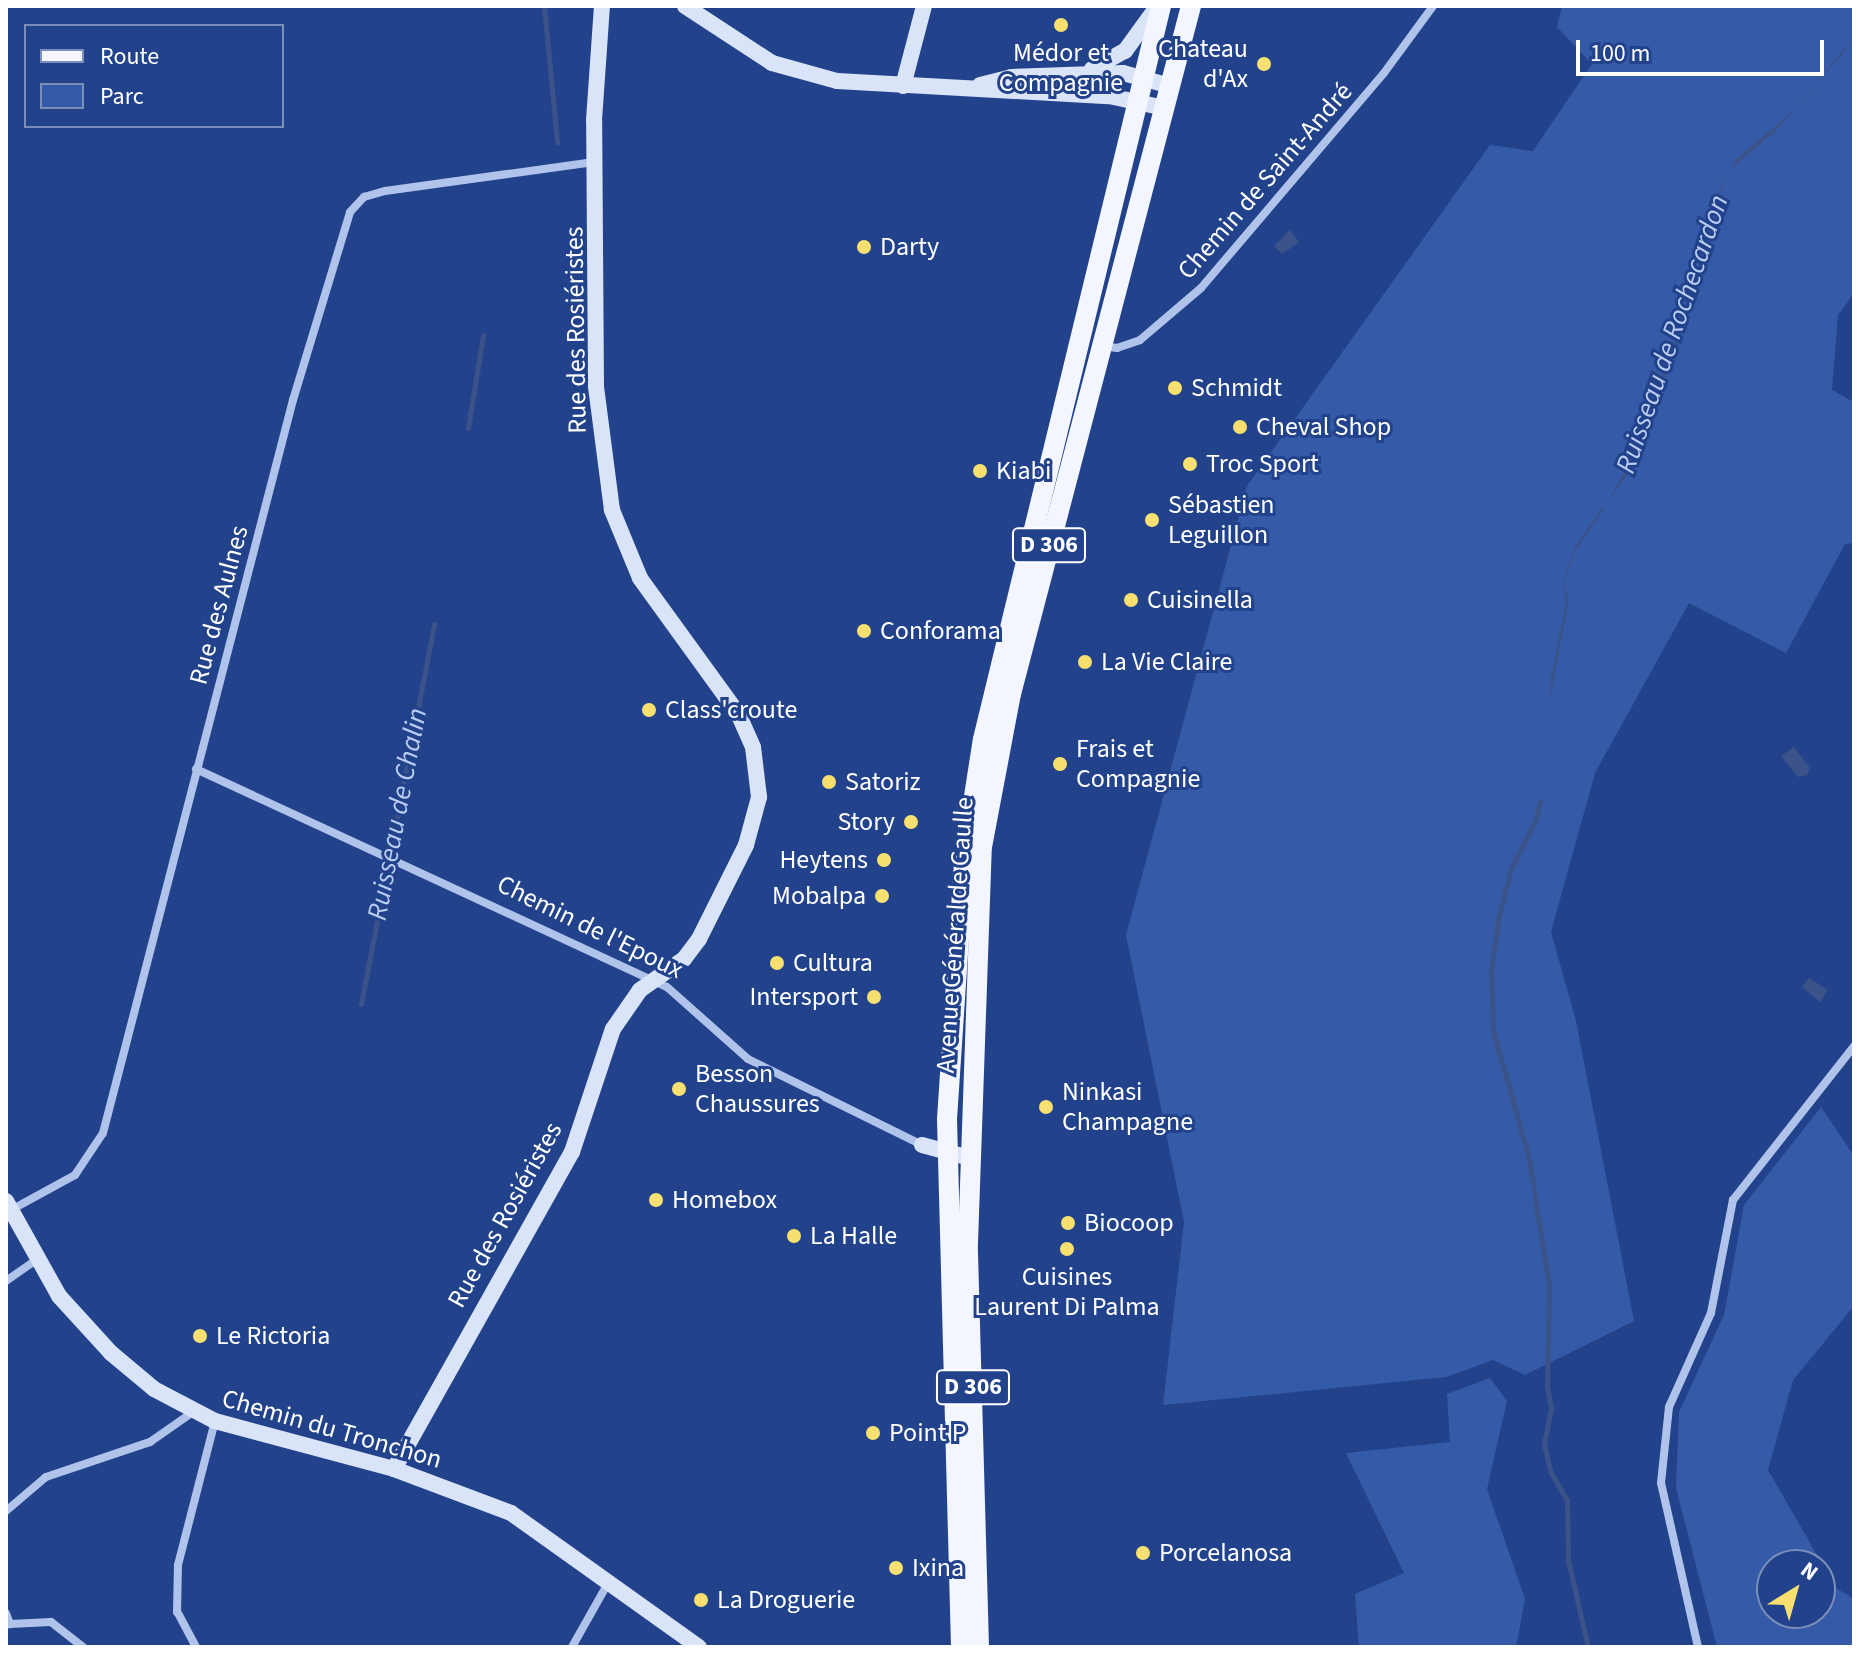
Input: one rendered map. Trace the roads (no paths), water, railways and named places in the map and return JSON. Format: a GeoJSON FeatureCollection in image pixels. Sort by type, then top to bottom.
{"type":"FeatureCollection","features":[{"type":"Feature","properties":{"kind":"main road"},"geometry":{"type":"LineString","coordinates":[[1138,101],[1160,6]]}},
{"type":"Feature","properties":{"kind":"main road","name":"D 306"},"geometry":{"type":"LineString","coordinates":[[1101,346],[1160,107],[1191,6]]}},
{"type":"Feature","properties":{"kind":"main road","name":"Avenue Général de Gaulle"},"geometry":{"type":"LineString","coordinates":[[961,1647],[948,1152],[964,860],[976,776],[1138,101]]}},
{"type":"Feature","properties":{"kind":"main road","name":"Avenue Général de Gaulle"},"geometry":{"type":"LineString","coordinates":[[979,1647],[970,1158],[982,847],[1011,694],[1101,346]]}},
{"type":"Feature","properties":{"kind":"street","name":"Rue des Rosiéristes"},"geometry":{"type":"LineString","coordinates":[[394,1469],[438,1382],[568,1160],[613,1029],[627,1004],[684,959],[721,902],[746,845],[759,797],[758,773],[739,715],[640,578],[612,510],[596,386],[594,162],[596,47],[602,6]]}},
{"type":"Feature","properties":{"kind":"street"},"geometry":{"type":"LineString","coordinates":[[685,6],[772,63],[837,81],[903,86],[975,86],[1009,94],[1138,101],[1160,107]]}},
{"type":"Feature","properties":{"kind":"street"},"geometry":{"type":"LineString","coordinates":[[903,86],[924,6]]}},
{"type":"Feature","properties":{"kind":"street"},"geometry":{"type":"LineString","coordinates":[[1071,74],[1106,66],[1125,51],[1160,6]]}},
{"type":"Feature","properties":{"kind":"street","name":"Chemin de Saint-André"},"geometry":{"type":"LineString","coordinates":[[1101,346],[1117,348],[1140,340],[1201,288],[1384,73],[1433,6]]}},
{"type":"Feature","properties":{"kind":"street"},"geometry":{"type":"LineString","coordinates":[[975,86],[1011,77],[1145,71],[1167,85]]}},
{"type":"Feature","properties":{"kind":"street","name":"Rue des Aulnes"},"geometry":{"type":"LineString","coordinates":[[8,1206],[75,1175],[103,1133],[293,400],[350,212],[364,197],[385,191],[594,162]]}},
{"type":"Feature","properties":{"kind":"street","name":"Chemin de l'Epoux"},"geometry":{"type":"LineString","coordinates":[[196,769],[653,981],[676,993],[748,1059],[922,1145],[948,1152]]}},
{"type":"Feature","properties":{"kind":"street"},"geometry":{"type":"LineString","coordinates":[[1698,1647],[1661,1483],[1669,1407],[1711,1313],[1733,1200],[1854,1046]]}},
{"type":"Feature","properties":{"kind":"street"},"geometry":{"type":"LineString","coordinates":[[948,1152],[970,1158]]}},
{"type":"Feature","properties":{"kind":"street","name":"Chemin du Tronchon"},"geometry":{"type":"LineString","coordinates":[[8,1206],[35,1261],[77,1318],[111,1353],[193,1412],[215,1421],[394,1469],[511,1513],[554,1540],[607,1585],[699,1647]]}},
{"type":"Feature","properties":{"kind":"street"},"geometry":{"type":"LineString","coordinates":[[6,1281],[35,1261]]}},
{"type":"Feature","properties":{"kind":"street"},"geometry":{"type":"LineString","coordinates":[[6,1511],[46,1477],[150,1442],[193,1412]]}},
{"type":"Feature","properties":{"kind":"street"},"geometry":{"type":"LineString","coordinates":[[196,1647],[177,1612],[178,1565],[215,1421]]}},
{"type":"Feature","properties":{"kind":"street"},"geometry":{"type":"LineString","coordinates":[[572,1647],[607,1585]]}},
{"type":"Feature","properties":{"kind":"street"},"geometry":{"type":"LineString","coordinates":[[6,1613],[10,1624],[51,1622],[83,1647]]}},
{"type":"Feature","properties":{"kind":"waterway","name":"Ruisseau de Chalin"},"geometry":{"type":"LineString","coordinates":[[544,6],[557,142]]}},
{"type":"Feature","properties":{"kind":"waterway","name":"Ruisseau de Chalin"},"geometry":{"type":"LineString","coordinates":[[468,428],[483,335]]}},
{"type":"Feature","properties":{"kind":"waterway","name":"Ruisseau de Chalin"},"geometry":{"type":"LineString","coordinates":[[361,1004],[434,624]]}},
{"type":"Feature","properties":{"kind":"waterway","name":"Ruisseau de Rochecardon"},"geometry":{"type":"LineString","coordinates":[[1540,801],[1536,819],[1511,869],[1498,920],[1491,970],[1493,1030],[1529,1159],[1549,1285],[1547,1387],[1551,1408],[1544,1444],[1550,1471],[1567,1500],[1568,1560],[1588,1647]]}},
{"type":"Feature","properties":{"kind":"place","name":"Médor et Compagnie"},"geometry":{"type":"Point","coordinates":[1061,25]}},
{"type":"Feature","properties":{"kind":"place","name":"Chateau d'Ax"},"geometry":{"type":"Point","coordinates":[1264,64]}},
{"type":"Feature","properties":{"kind":"place","name":"Darty"},"geometry":{"type":"Point","coordinates":[864,247]}},
{"type":"Feature","properties":{"kind":"place","name":"Schmidt"},"geometry":{"type":"Point","coordinates":[1175,388]}},
{"type":"Feature","properties":{"kind":"place","name":"Cheval Shop"},"geometry":{"type":"Point","coordinates":[1240,427]}},
{"type":"Feature","properties":{"kind":"place","name":"Troc Sport"},"geometry":{"type":"Point","coordinates":[1190,464]}},
{"type":"Feature","properties":{"kind":"place","name":"Kiabi"},"geometry":{"type":"Point","coordinates":[980,471]}},
{"type":"Feature","properties":{"kind":"place","name":"Sébastien Leguillon"},"geometry":{"type":"Point","coordinates":[1152,520]}},
{"type":"Feature","properties":{"kind":"place","name":"Cuisinella"},"geometry":{"type":"Point","coordinates":[1131,600]}},
{"type":"Feature","properties":{"kind":"place","name":"Conforama"},"geometry":{"type":"Point","coordinates":[864,631]}},
{"type":"Feature","properties":{"kind":"place","name":"La Vie Claire"},"geometry":{"type":"Point","coordinates":[1085,662]}},
{"type":"Feature","properties":{"kind":"place","name":"Class'croute"},"geometry":{"type":"Point","coordinates":[649,710]}},
{"type":"Feature","properties":{"kind":"place","name":"Frais et Compagnie"},"geometry":{"type":"Point","coordinates":[1060,764]}},
{"type":"Feature","properties":{"kind":"place","name":"Satoriz"},"geometry":{"type":"Point","coordinates":[829,782]}},
{"type":"Feature","properties":{"kind":"place","name":"Story"},"geometry":{"type":"Point","coordinates":[911,822]}},
{"type":"Feature","properties":{"kind":"place","name":"Heytens"},"geometry":{"type":"Point","coordinates":[884,860]}},
{"type":"Feature","properties":{"kind":"place","name":"Mobalpa"},"geometry":{"type":"Point","coordinates":[882,896]}},
{"type":"Feature","properties":{"kind":"place","name":"Cultura"},"geometry":{"type":"Point","coordinates":[777,963]}},
{"type":"Feature","properties":{"kind":"place","name":"Intersport"},"geometry":{"type":"Point","coordinates":[874,997]}},
{"type":"Feature","properties":{"kind":"place","name":"Besson Chaussures"},"geometry":{"type":"Point","coordinates":[679,1089]}},
{"type":"Feature","properties":{"kind":"place","name":"Ninkasi Champagne"},"geometry":{"type":"Point","coordinates":[1046,1107]}},
{"type":"Feature","properties":{"kind":"place","name":"Homebox"},"geometry":{"type":"Point","coordinates":[656,1200]}},
{"type":"Feature","properties":{"kind":"place","name":"Biocoop"},"geometry":{"type":"Point","coordinates":[1068,1223]}},
{"type":"Feature","properties":{"kind":"place","name":"La Halle"},"geometry":{"type":"Point","coordinates":[794,1236]}},
{"type":"Feature","properties":{"kind":"place","name":"Cuisines Laurent Di Palma"},"geometry":{"type":"Point","coordinates":[1067,1249]}},
{"type":"Feature","properties":{"kind":"place","name":"Le Rictoria"},"geometry":{"type":"Point","coordinates":[200,1336]}},
{"type":"Feature","properties":{"kind":"place","name":"Point P"},"geometry":{"type":"Point","coordinates":[873,1433]}},
{"type":"Feature","properties":{"kind":"place","name":"Porcelanosa"},"geometry":{"type":"Point","coordinates":[1143,1553]}},
{"type":"Feature","properties":{"kind":"place","name":"Ixina"},"geometry":{"type":"Point","coordinates":[896,1568]}},
{"type":"Feature","properties":{"kind":"place","name":"La Droguerie"},"geometry":{"type":"Point","coordinates":[701,1600]}}]}
